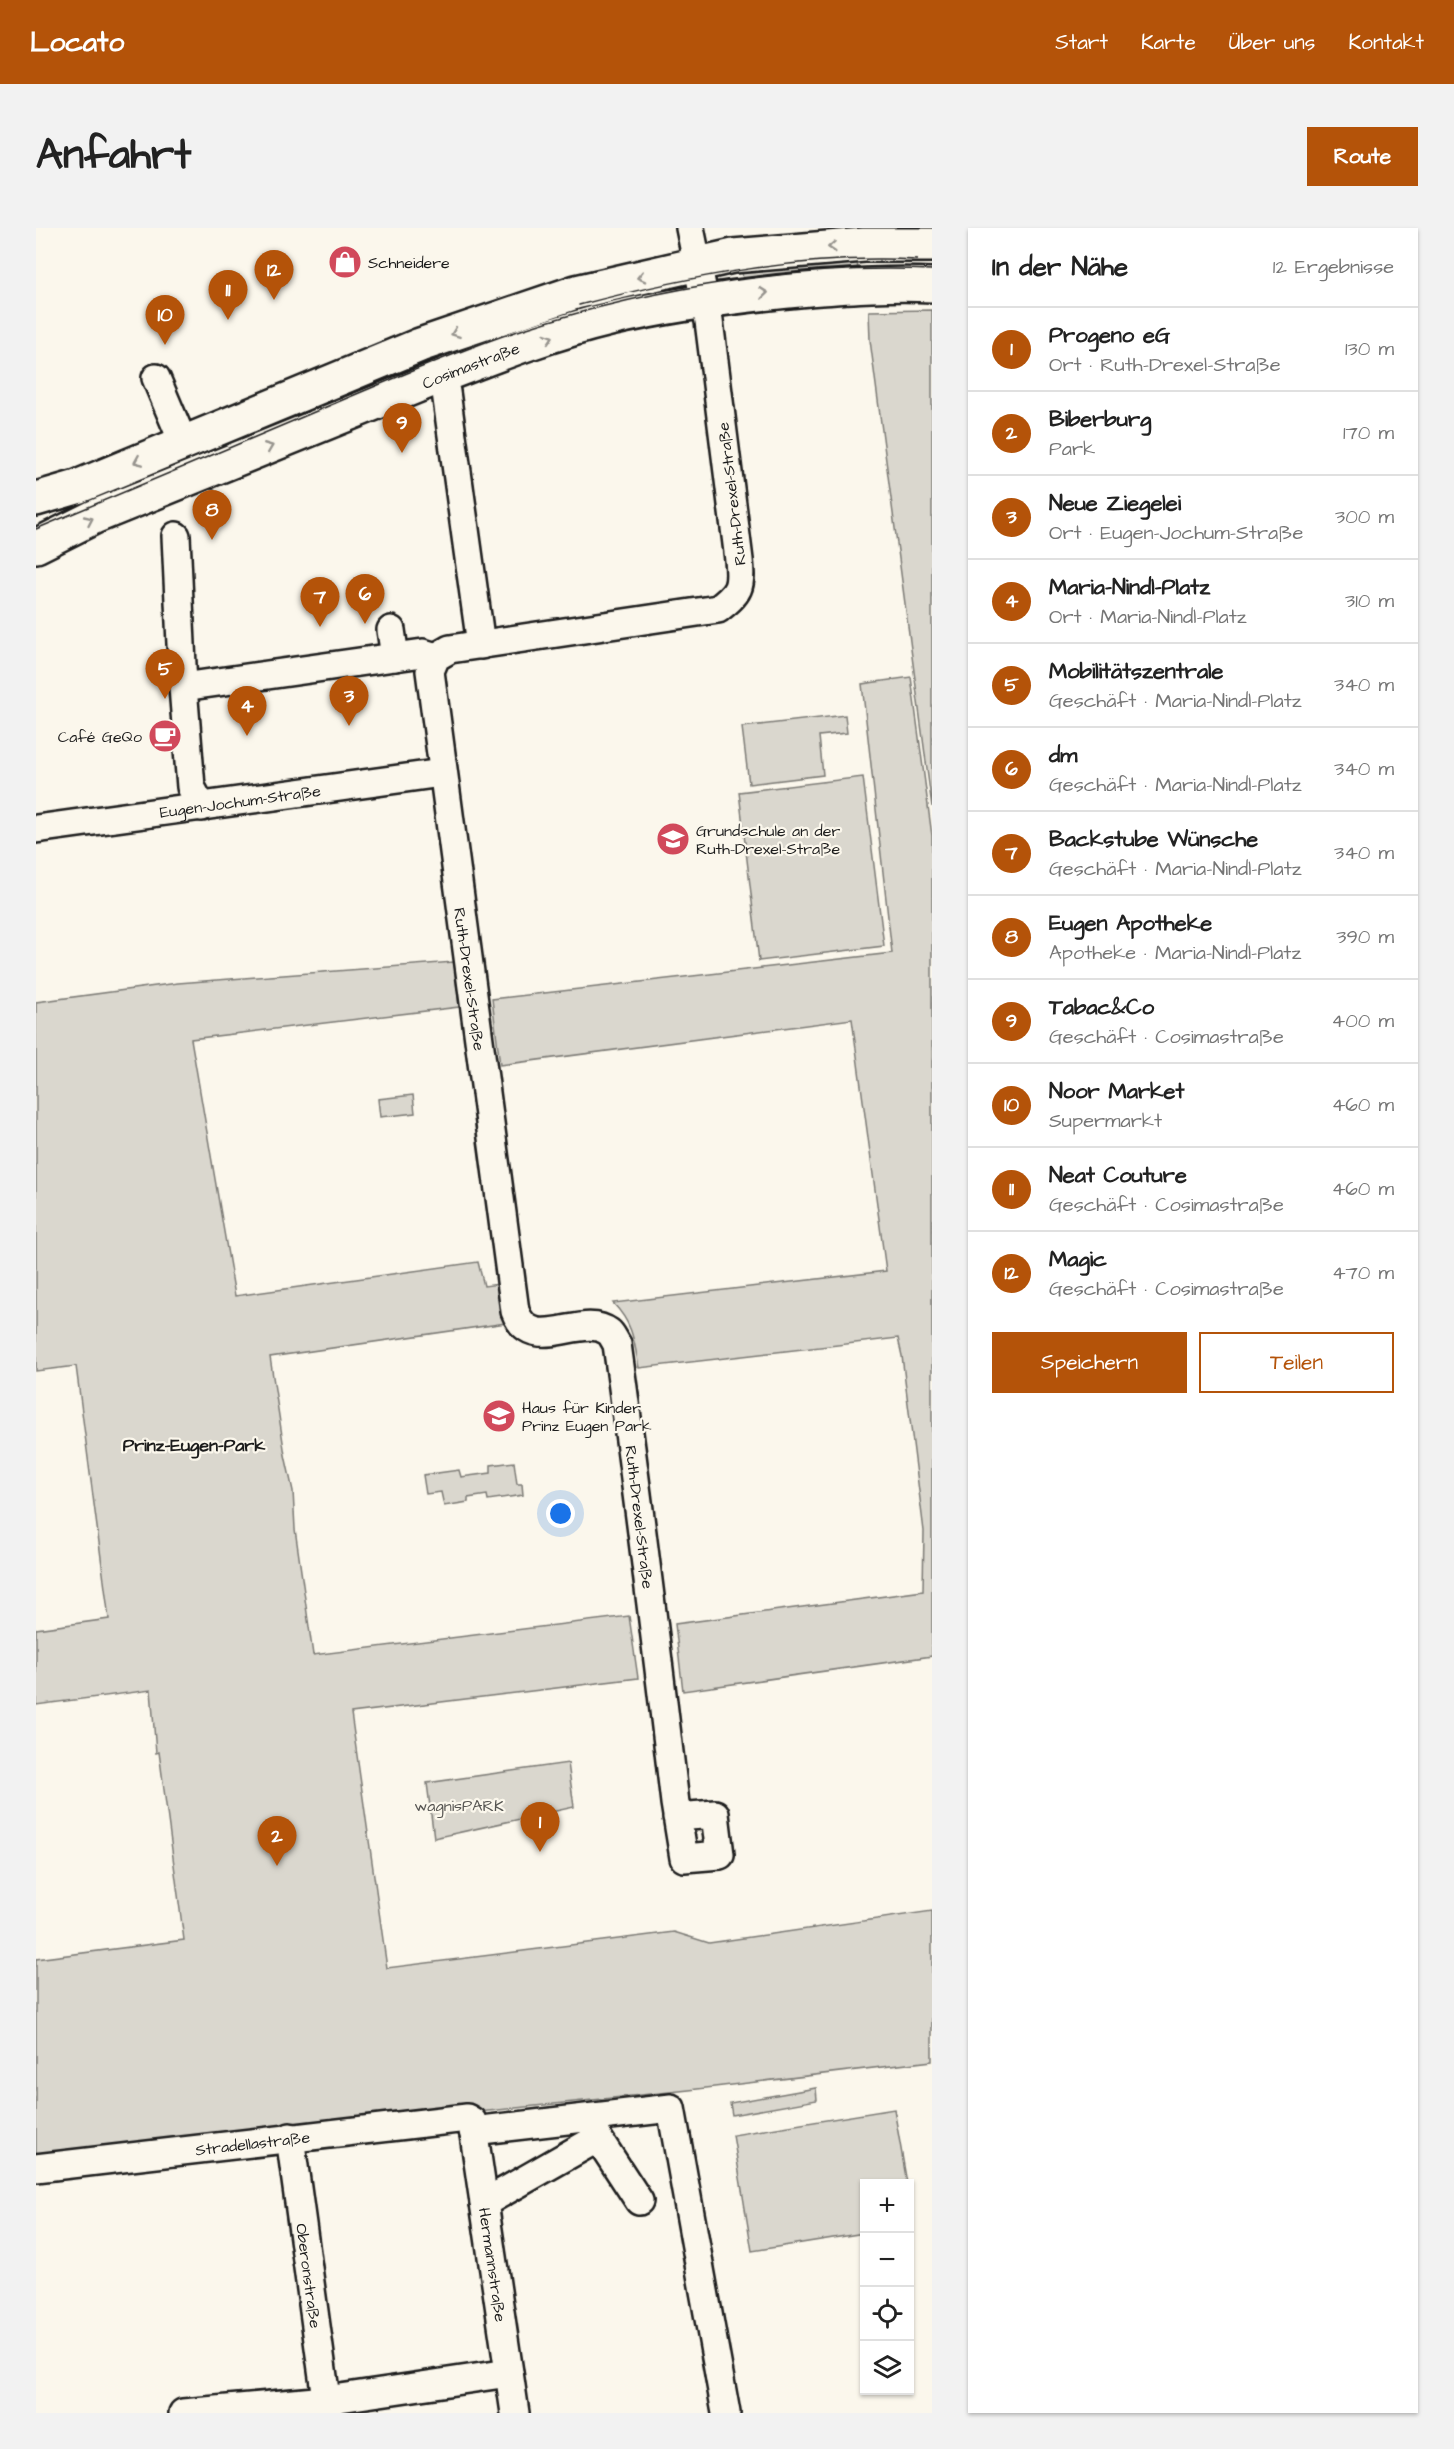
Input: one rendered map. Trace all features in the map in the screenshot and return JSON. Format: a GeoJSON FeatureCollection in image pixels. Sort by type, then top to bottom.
{"type":"FeatureCollection","features":[{"type":"Feature","properties":{"kind":"main road"},"geometry":{"type":"LineString","coordinates":[[36,499],[77,487],[420,345],[529,306],[576,292],[698,263],[877,236],[932,245]]}},
{"type":"Feature","properties":{"kind":"main road","name":"Cosimastraße"},"geometry":{"type":"LineString","coordinates":[[36,546],[94,517],[491,357],[607,320],[706,300],[874,284],[932,285]]}},
{"type":"Feature","properties":{"kind":"street","name":"Ruth-Drexel-Straße"},"geometry":{"type":"LineString","coordinates":[[677,1817],[637,1486],[617,1344],[610,1333],[598,1327],[540,1333],[528,1329],[519,1321],[515,1311],[430,671],[436,657],[450,649],[718,609],[734,596],[741,580],[706,300],[690,228]]}},
{"type":"Feature","properties":{"kind":"street"},"geometry":{"type":"LineString","coordinates":[[156,378],[183,442]]}},
{"type":"Feature","properties":{"kind":"street"},"geometry":{"type":"LineString","coordinates":[[446,392],[481,645]]}},
{"type":"Feature","properties":{"kind":"street"},"geometry":{"type":"LineString","coordinates":[[176,536],[183,687],[191,787],[202,807]]}},
{"type":"Feature","properties":{"kind":"street"},"geometry":{"type":"LineString","coordinates":[[391,630],[395,657]]}},
{"type":"Feature","properties":{"kind":"street"},"geometry":{"type":"LineString","coordinates":[[183,687],[423,653],[436,657]]}},
{"type":"Feature","properties":{"kind":"street","name":"Eugen-Jochum-Straße"},"geometry":{"type":"LineString","coordinates":[[36,829],[442,773]]}},
{"type":"Feature","properties":{"kind":"street","name":"Stradellastraße"},"geometry":{"type":"LineString","coordinates":[[36,2168],[290,2137],[470,2124],[595,2128],[670,2108],[726,2413]]}},
{"type":"Feature","properties":{"kind":"street","name":"Hermannstraße"},"geometry":{"type":"LineString","coordinates":[[470,2124],[515,2413]]}},
{"type":"Feature","properties":{"kind":"street"},"geometry":{"type":"LineString","coordinates":[[484,2203],[595,2128],[639,2201]]}},
{"type":"Feature","properties":{"kind":"street","name":"Oberonstraße"},"geometry":{"type":"LineString","coordinates":[[290,2137],[327,2406]]}},
{"type":"Feature","properties":{"kind":"street"},"geometry":{"type":"LineString","coordinates":[[183,2413],[327,2406],[508,2373]]}},
{"type":"Feature","properties":{"kind":"green space"},"geometry":{"type":"Polygon","coordinates":[[[857,250],[858,279],[743,281],[741,261],[857,250]]]}},
{"type":"Feature","properties":{"kind":"green space"},"geometry":{"type":"Polygon","coordinates":[[[932,310],[932,807],[870,340],[869,311],[932,310]]]}},
{"type":"Feature","properties":{"kind":"green space"},"geometry":{"type":"Polygon","coordinates":[[[911,677],[932,836],[932,1656],[683,1691],[675,1624],[923,1591],[924,1531],[898,1338],[639,1368],[629,1325],[613,1303],[886,1271],[852,1019],[500,1065],[492,999],[892,953],[862,684],[911,677]]]}},
{"type":"Feature","properties":{"kind":"green space"},"geometry":{"type":"Polygon","coordinates":[[[845,715],[847,733],[819,736],[823,775],[749,784],[742,727],[845,715]]]}},
{"type":"Feature","properties":{"kind":"green space"},"geometry":{"type":"Polygon","coordinates":[[[863,777],[884,946],[759,961],[739,792],[863,777]]]}},
{"type":"Feature","properties":{"kind":"green space"},"geometry":{"type":"Polygon","coordinates":[[[454,962],[459,1007],[191,1039],[235,1296],[478,1262],[484,1286],[499,1284],[506,1323],[270,1357],[293,1491],[295,1529],[313,1655],[629,1616],[638,1678],[351,1713],[387,1968],[674,1932],[709,1943],[932,1911],[932,2061],[689,2090],[36,2158],[36,1959],[184,1940],[159,1752],[156,1753],[151,1690],[36,1705],[36,1629],[109,1619],[76,1366],[36,1371],[36,1002],[178,983],[454,962]]]}},
{"type":"Feature","properties":{"kind":"green space"},"geometry":{"type":"Polygon","coordinates":[[[413,1095],[415,1113],[380,1117],[378,1099],[413,1095]]]}},
{"type":"Feature","properties":{"kind":"green space"},"geometry":{"type":"Polygon","coordinates":[[[514,1462],[517,1484],[522,1484],[523,1495],[488,1500],[487,1495],[468,1498],[468,1502],[444,1506],[441,1492],[426,1494],[423,1475],[459,1470],[461,1477],[491,1473],[491,1465],[514,1462]]]}},
{"type":"Feature","properties":{"kind":"green space","name":"wagnisPARK"},"geometry":{"type":"Polygon","coordinates":[[[568,1763],[574,1807],[434,1838],[427,1783],[568,1763]]]}},
{"type":"Feature","properties":{"kind":"green space"},"geometry":{"type":"Polygon","coordinates":[[[816,2088],[817,2100],[732,2115],[730,2103],[816,2088]]]}},
{"type":"Feature","properties":{"kind":"green space"},"geometry":{"type":"Polygon","coordinates":[[[894,2109],[906,2179],[860,2179],[860,2234],[752,2251],[733,2135],[894,2109]]]}},
{"type":"Feature","properties":{"kind":"tram line"},"geometry":{"type":"LineString","coordinates":[[579,305],[620,294],[746,269],[832,260],[917,260]]}},
{"type":"Feature","properties":{"kind":"tram line"},"geometry":{"type":"LineString","coordinates":[[36,529],[413,370],[486,342],[593,309],[706,285],[763,277],[820,271],[932,270]]}},
{"type":"Feature","properties":{"kind":"place","name":"Schneidere"},"geometry":{"type":"Point","coordinates":[345,262]}},
{"type":"Feature","properties":{"kind":"place","name":"Magic"},"geometry":{"type":"Point","coordinates":[274,300]}},
{"type":"Feature","properties":{"kind":"place","name":"Neat Couture"},"geometry":{"type":"Point","coordinates":[228,320]}},
{"type":"Feature","properties":{"kind":"place","name":"Noor Market"},"geometry":{"type":"Point","coordinates":[165,345]}},
{"type":"Feature","properties":{"kind":"place","name":"Tabac&Co"},"geometry":{"type":"Point","coordinates":[402,453]}},
{"type":"Feature","properties":{"kind":"place","name":"Eugen Apotheke"},"geometry":{"type":"Point","coordinates":[212,540]}},
{"type":"Feature","properties":{"kind":"place","name":"dm"},"geometry":{"type":"Point","coordinates":[365,624]}},
{"type":"Feature","properties":{"kind":"place","name":"Backstube Wünsche"},"geometry":{"type":"Point","coordinates":[320,627]}},
{"type":"Feature","properties":{"kind":"place","name":"Mobilitätszentrale"},"geometry":{"type":"Point","coordinates":[165,699]}},
{"type":"Feature","properties":{"kind":"place","name":"Neue Ziegelei"},"geometry":{"type":"Point","coordinates":[349,726]}},
{"type":"Feature","properties":{"kind":"place","name":"Café GeQo"},"geometry":{"type":"Point","coordinates":[165,736]}},
{"type":"Feature","properties":{"kind":"place","name":"Maria-Nindl-Platz"},"geometry":{"type":"Point","coordinates":[247,736]}},
{"type":"Feature","properties":{"kind":"place","name":"Grundschule an der Ruth-Drexel-Straße"},"geometry":{"type":"Point","coordinates":[673,839]}},
{"type":"Feature","properties":{"kind":"place","name":"Haus für Kinder Prinz Eugen Park"},"geometry":{"type":"Point","coordinates":[499,1416]}},
{"type":"Feature","properties":{"kind":"place","name":"Progeno eG"},"geometry":{"type":"Point","coordinates":[540,1852]}},
{"type":"Feature","properties":{"kind":"place","name":"Biberburg"},"geometry":{"type":"Point","coordinates":[277,1866]}},
{"type":"Feature","properties":{"kind":"district","name":"Prinz-Eugen-Park"},"geometry":{"type":"Point","coordinates":[194,1445]}}]}
